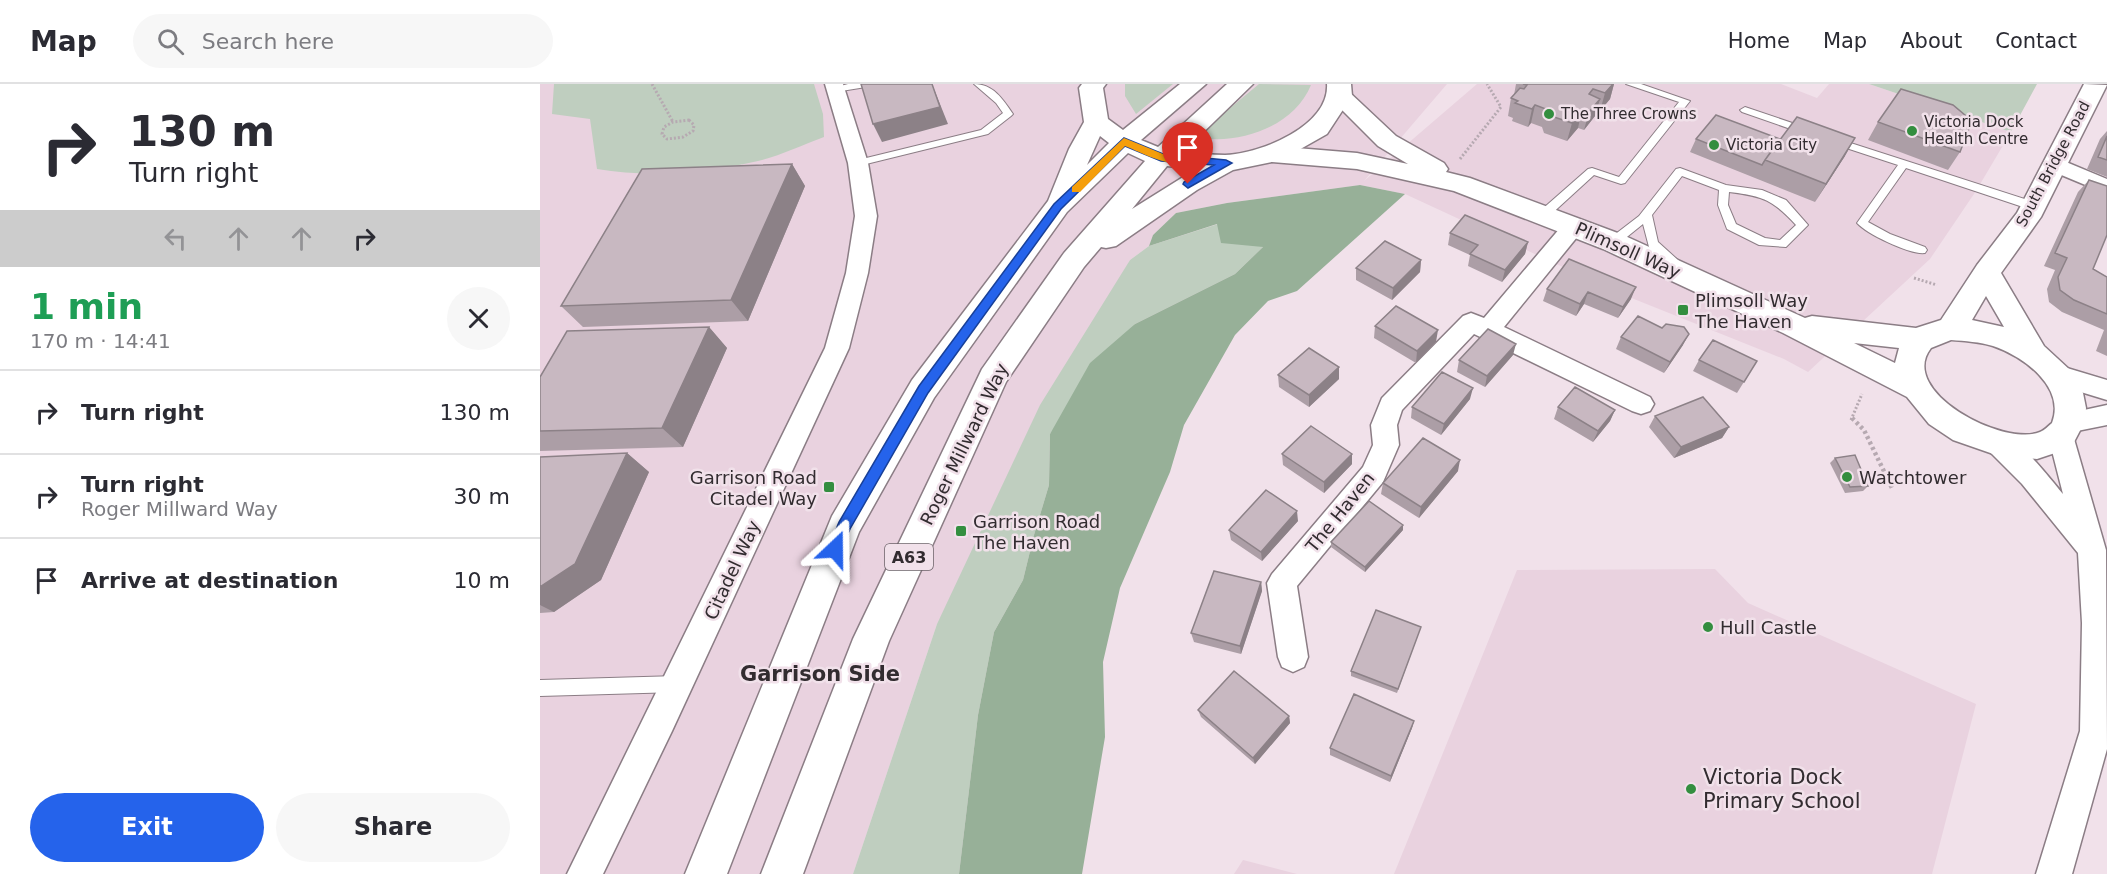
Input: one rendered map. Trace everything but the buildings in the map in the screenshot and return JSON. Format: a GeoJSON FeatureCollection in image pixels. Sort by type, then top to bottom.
{"type":"FeatureCollection","features":[{"type":"Feature","properties":{"kind":"main road"},"geometry":{"type":"LineString","coordinates":[[1058,206],[1081,149],[1096,122],[1091,88],[1094,84]]}},
{"type":"Feature","properties":{"kind":"main road"},"geometry":{"type":"LineString","coordinates":[[706,874],[844,527],[923,389],[1058,206],[1124,142],[1194,84]]}},
{"type":"Feature","properties":{"kind":"main road","name":"Roger Millward Way"},"geometry":{"type":"LineString","coordinates":[[782,874],[871,639],[988,387],[1074,260],[1161,158],[1241,84]]}},
{"type":"Feature","properties":{"kind":"main road","name":"South Bridge Road"},"geometry":{"type":"LineString","coordinates":[[1951,329],[1986,272],[2028,217],[2096,84]]}},
{"type":"Feature","properties":{"kind":"main road"},"geometry":{"type":"LineString","coordinates":[[1096,122],[1124,142],[1161,158],[1226,163],[1272,154],[1318,129],[1340,90]]}},
{"type":"Feature","properties":{"kind":"main road","name":"Plimsoll Way"},"geometry":{"type":"LineString","coordinates":[[1340,90],[1387,141],[1453,180],[1613,242],[1792,325],[1916,388]]}},
{"type":"Feature","properties":{"kind":"main road","name":"Plimsoll Way"},"geometry":{"type":"LineString","coordinates":[[1272,154],[1357,161],[1453,180]]}},
{"type":"Feature","properties":{"kind":"main road","name":"Roger Millward Way"},"geometry":{"type":"LineString","coordinates":[[1074,260],[1188,184],[1226,163]]}},
{"type":"Feature","properties":{"kind":"main road"},"geometry":{"type":"LineString","coordinates":[[1986,272],[2034,354]]}},
{"type":"Feature","properties":{"kind":"main road","name":"Plimsoll Way"},"geometry":{"type":"LineString","coordinates":[[1792,325],[1921,340]]}},
{"type":"Feature","properties":{"kind":"main road"},"geometry":{"type":"LineString","coordinates":[[1951,329],[1992,334],[2034,354],[2057,375],[2068,391],[2072,407],[2065,428],[2044,443],[2024,446],[1999,444],[1974,436],[1949,423],[1930,406],[1916,388],[1910,362],[1911,353],[1921,340],[1934,333],[1951,329]]}},
{"type":"Feature","properties":{"kind":"street","name":"Citadel Way"},"geometry":{"type":"LineString","coordinates":[[585,874],[837,348],[857,273],[866,216],[858,163],[834,87]]}},
{"type":"Feature","properties":{"kind":"street"},"geometry":{"type":"LineString","coordinates":[[2054,164],[2107,187]]}},
{"type":"Feature","properties":{"kind":"street","name":"The Haven"},"geometry":{"type":"LineString","coordinates":[[1293,657],[1282,583],[1373,474],[1386,445],[1384,425],[1391,405],[1472,322],[1574,226]]}},
{"type":"Feature","properties":{"kind":"street"},"geometry":{"type":"LineString","coordinates":[[1472,322],[1641,404]]}},
{"type":"Feature","properties":{"kind":"street"},"geometry":{"type":"LineString","coordinates":[[2057,375],[2107,390]]}},
{"type":"Feature","properties":{"kind":"street"},"geometry":{"type":"LineString","coordinates":[[2054,874],[2096,731],[2097,623],[2092,550],[2065,428],[2107,415]]}},
{"type":"Feature","properties":{"kind":"street"},"geometry":{"type":"LineString","coordinates":[[1999,444],[2032,476],[2092,550]]}},
{"type":"Feature","properties":{"kind":"lane"},"geometry":{"type":"LineString","coordinates":[[834,87],[866,84]]}},
{"type":"Feature","properties":{"kind":"lane"},"geometry":{"type":"LineString","coordinates":[[858,163],[984,132],[1008,114],[1000,101],[979,84]]}},
{"type":"Feature","properties":{"kind":"lane"},"geometry":{"type":"LineString","coordinates":[[1542,215],[1592,171],[1621,181],[1685,101],[1631,84]]}},
{"type":"Feature","properties":{"kind":"lane"},"geometry":{"type":"LineString","coordinates":[[1745,110],[2033,206]]}},
{"type":"Feature","properties":{"kind":"lane"},"geometry":{"type":"LineString","coordinates":[[1904,164],[1862,223],[1886,237],[1921,250]]}},
{"type":"Feature","properties":{"kind":"lane"},"geometry":{"type":"LineString","coordinates":[[1613,242],[1647,216],[1680,171],[1724,188],[1758,192],[1782,203],[1803,225],[1782,244],[1762,242],[1731,226],[1723,205],[1724,188]]}},
{"type":"Feature","properties":{"kind":"lane"},"geometry":{"type":"LineString","coordinates":[[1647,216],[1653,244],[1695,280]]}},
{"type":"Feature","properties":{"kind":"lane"},"geometry":{"type":"LineString","coordinates":[[540,688],[678,684]]}},
{"type":"Feature","properties":{"kind":"path"},"geometry":{"type":"LineString","coordinates":[[652,84],[674,122]]}},
{"type":"Feature","properties":{"kind":"path"},"geometry":{"type":"LineString","coordinates":[[1453,180],[1471,148],[1501,107],[1487,84]]}},
{"type":"Feature","properties":{"kind":"path"},"geometry":{"type":"LineString","coordinates":[[689,120],[694,125],[693,131],[683,137],[667,139],[662,134],[664,128],[674,122],[689,120]]}},
{"type":"Feature","properties":{"kind":"path"},"geometry":{"type":"LineString","coordinates":[[1914,278],[1937,285]]}},
{"type":"Feature","properties":{"kind":"path"},"geometry":{"type":"LineString","coordinates":[[1858,390],[1863,395],[1851,420],[1864,430],[1892,488]]}},
{"type":"Feature","properties":{"kind":"shaded area"},"geometry":{"type":"Polygon","coordinates":[[[540,84],[1447,84],[1364,181],[1477,84],[1781,84],[1817,98],[1829,84],[1869,84],[2011,132],[1976,191],[1930,259],[1808,372],[1784,359],[1619,293],[1405,194],[1360,185],[1227,203],[1176,213],[1153,235],[1149,246],[1130,260],[937,624],[853,874],[540,874],[540,84]]]}},
{"type":"Feature","properties":{"kind":"shaded area","name":"Victoria Dock Primary School"},"geometry":{"type":"Polygon","coordinates":[[[1715,569],[1748,603],[1976,704],[1932,874],[1394,874],[1517,570],[1715,569]]]}},
{"type":"Feature","properties":{"kind":"shaded area"},"geometry":{"type":"Polygon","coordinates":[[[1243,860],[1297,874],[1234,874],[1243,860]]]}},
{"type":"Feature","properties":{"kind":"green space"},"geometry":{"type":"Polygon","coordinates":[[[554,84],[814,84],[823,114],[824,137],[766,159],[718,169],[658,174],[597,169],[590,119],[552,114],[554,84]]]}},
{"type":"Feature","properties":{"kind":"green space"},"geometry":{"type":"Polygon","coordinates":[[[1125,84],[1173,84],[1136,114],[1125,96],[1125,84]]]}},
{"type":"Feature","properties":{"kind":"green space"},"geometry":{"type":"Polygon","coordinates":[[[1259,84],[1311,85],[1303,100],[1292,112],[1263,130],[1229,139],[1195,137],[1259,84]]]}},
{"type":"Feature","properties":{"kind":"green space"},"geometry":{"type":"Polygon","coordinates":[[[1869,84],[2037,84],[2011,132],[1869,84]]]}},
{"type":"Feature","properties":{"kind":"green space"},"geometry":{"type":"Polygon","coordinates":[[[1360,185],[1405,194],[1297,291],[1268,301],[1235,335],[1184,425],[1170,472],[1120,588],[1103,662],[1105,737],[1082,874],[959,874],[978,715],[994,632],[1023,580],[1049,485],[1050,434],[1090,363],[1135,324],[1235,274],[1263,247],[1221,243],[1217,224],[1149,246],[1153,235],[1176,213],[1227,203],[1360,185]]]}},
{"type":"Feature","properties":{"kind":"green space"},"geometry":{"type":"Polygon","coordinates":[[[1218,224],[1263,247],[1235,274],[1135,324],[1050,434],[1049,485],[1023,580],[994,632],[978,715],[959,874],[853,874],[937,624],[1040,405],[1130,260],[1149,246],[1218,224]]]}},
{"type":"Feature","properties":{"kind":"slow traffic"},"geometry":{"type":"LineString","coordinates":[[1076,189],[1124,142],[1161,158],[1183,160]]}},
{"type":"Feature","properties":{"kind":"place","name":"The Three Crowns"},"geometry":{"type":"Point","coordinates":[1549,114]}},
{"type":"Feature","properties":{"kind":"place","name":"Victoria Dock Health Centre"},"geometry":{"type":"Point","coordinates":[1912,131]}},
{"type":"Feature","properties":{"kind":"place","name":"Victoria City"},"geometry":{"type":"Point","coordinates":[1714,145]}},
{"type":"Feature","properties":{"kind":"place","name":"Plimsoll Way The Haven"},"geometry":{"type":"Point","coordinates":[1683,310]}},
{"type":"Feature","properties":{"kind":"place","name":"Watchtower"},"geometry":{"type":"Point","coordinates":[1847,477]}},
{"type":"Feature","properties":{"kind":"place","name":"Garrison Road Citadel Way"},"geometry":{"type":"Point","coordinates":[829,487]}},
{"type":"Feature","properties":{"kind":"place","name":"Garrison Road The Haven"},"geometry":{"type":"Point","coordinates":[961,531]}},
{"type":"Feature","properties":{"kind":"place","name":"Hull Castle"},"geometry":{"type":"Point","coordinates":[1708,627]}},
{"type":"Feature","properties":{"kind":"place","name":"Victoria Dock Primary School"},"geometry":{"type":"Point","coordinates":[1691,789]}},
{"type":"Feature","properties":{"kind":"district","name":"Garrison Side"},"geometry":{"type":"Point","coordinates":[820,674]}},
{"type":"Feature","properties":{"kind":"route"},"geometry":{"type":"LineString","coordinates":[[835,549],[844,527],[923,389],[1058,206],[1124,142],[1161,158],[1226,163],[1188,184]]}}]}
